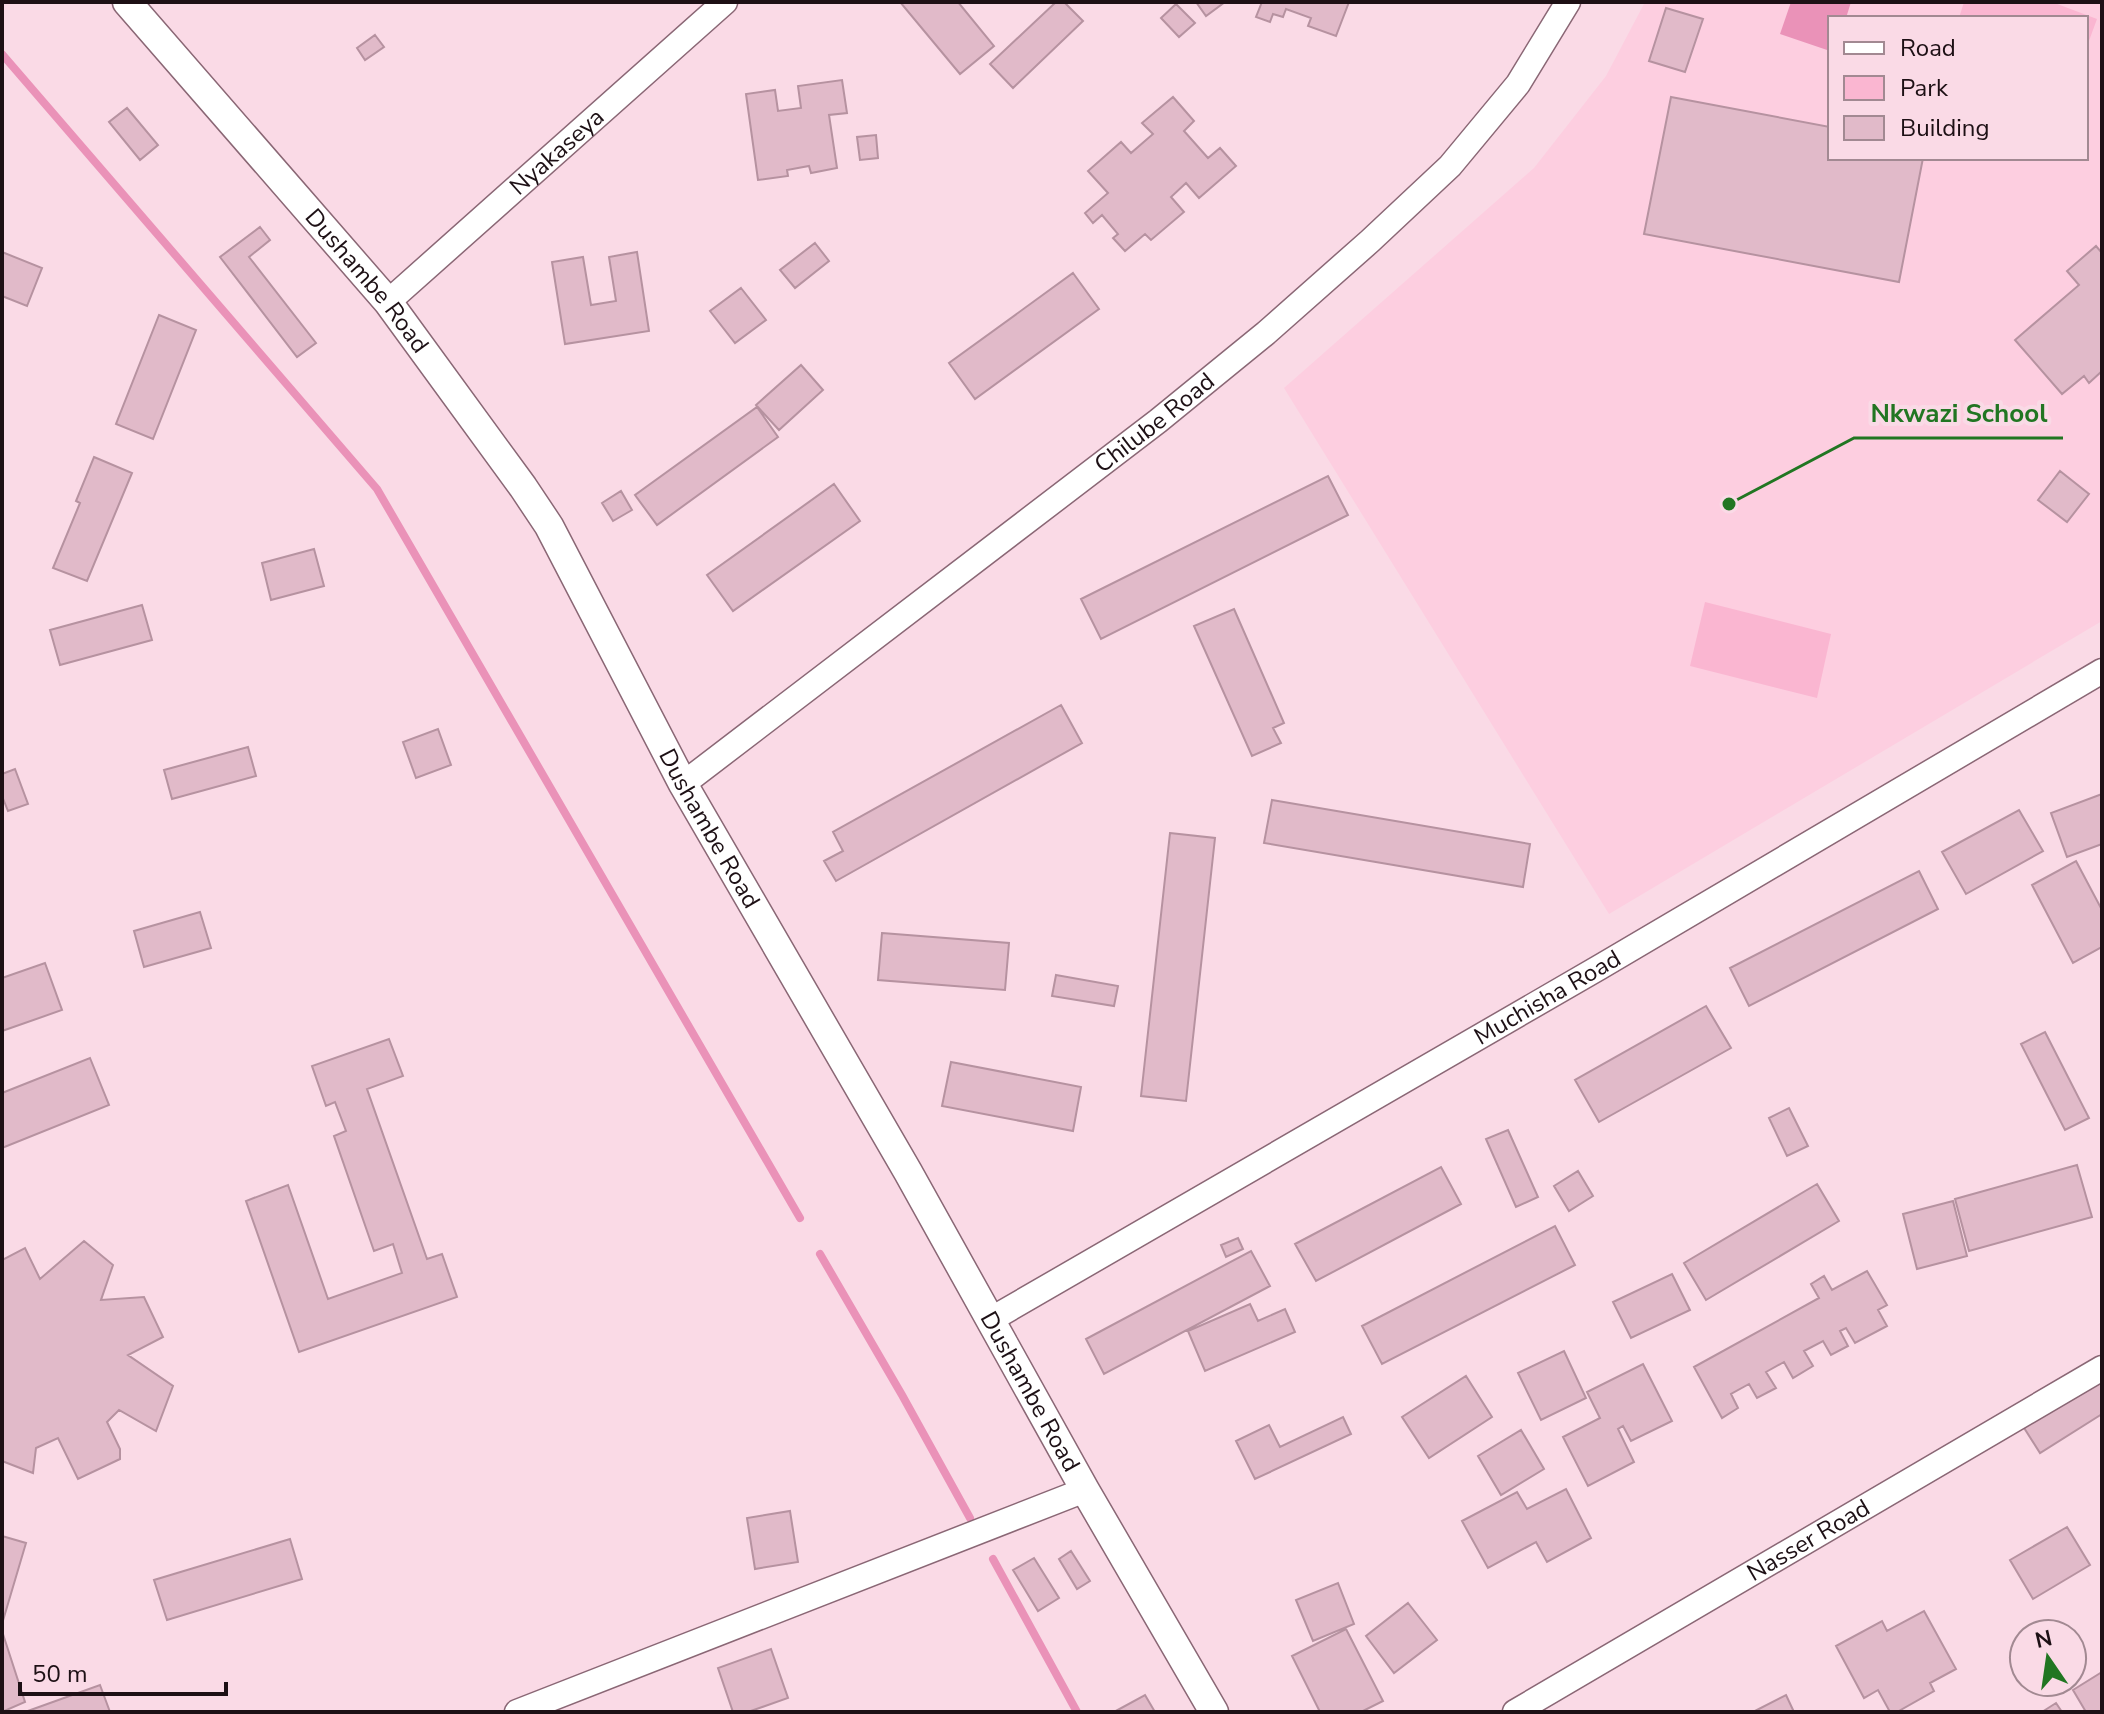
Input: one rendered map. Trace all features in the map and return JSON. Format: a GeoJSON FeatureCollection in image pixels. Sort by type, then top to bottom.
{"type":"FeatureCollection","features":[{"type":"Feature","properties":{"kind":"street","name":"Dushambe Road"},"geometry":{"type":"LineString","coordinates":[[127,2],[388,302],[549,526],[683,784],[908,1172],[1085,1490],[1214,1712]]}},
{"type":"Feature","properties":{"kind":"street","name":"Nyakaseya"},"geometry":{"type":"LineString","coordinates":[[388,302],[725,2]]}},
{"type":"Feature","properties":{"kind":"street","name":"Chilube Road"},"geometry":{"type":"LineString","coordinates":[[683,784],[1158,421],[1266,333],[1450,166],[1518,84],[1568,2]]}},
{"type":"Feature","properties":{"kind":"street","name":"Muchisha Road"},"geometry":{"type":"LineString","coordinates":[[990,1320],[2102,671]]}},
{"type":"Feature","properties":{"kind":"street","name":"Nasser Road"},"geometry":{"type":"LineString","coordinates":[[1515,1712],[2102,1368]]}},
{"type":"Feature","properties":{"kind":"street"},"geometry":{"type":"LineString","coordinates":[[517,1712],[1085,1490]]}},
{"type":"Feature","properties":{"kind":"shaded area"},"geometry":{"type":"Polygon","coordinates":[[[1645,2],[2102,2],[2102,621],[1609,914],[1284,388],[1534,168],[1606,76],[1645,2]]]}},
{"type":"Feature","properties":{"kind":"shaded area"},"geometry":{"type":"Polygon","coordinates":[[[1791,2],[1851,2],[1847,16],[1828,16],[1828,50],[1780,34],[1791,2]]]}},
{"type":"Feature","properties":{"kind":"green space"},"geometry":{"type":"Polygon","coordinates":[[[1964,2],[2052,2],[2097,19],[2088,44],[2088,16],[1960,16],[1964,2]]]}},
{"type":"Feature","properties":{"kind":"green space"},"geometry":{"type":"Polygon","coordinates":[[[1705,602],[1831,634],[1817,698],[1690,666],[1705,602]]]}},
{"type":"Feature","properties":{"kind":"building"},"geometry":{"type":"Polygon","coordinates":[[[900,2],[958,2],[994,46],[960,74],[900,2]]]}},
{"type":"Feature","properties":{"kind":"building"},"geometry":{"type":"Polygon","coordinates":[[[1056,2],[1064,2],[1083,21],[1013,88],[990,64],[1056,2]]]}},
{"type":"Feature","properties":{"kind":"building"},"geometry":{"type":"Polygon","coordinates":[[[1196,2],[1225,2],[1206,16],[1196,2]]]}},
{"type":"Feature","properties":{"kind":"building"},"geometry":{"type":"Polygon","coordinates":[[[1262,2],[1349,2],[1336,36],[1308,26],[1311,18],[1286,9],[1283,17],[1273,14],[1270,22],[1256,17],[1262,2]]]}},
{"type":"Feature","properties":{"kind":"building"},"geometry":{"type":"Polygon","coordinates":[[[1176,4],[1195,23],[1179,37],[1161,18],[1176,4]]]}},
{"type":"Feature","properties":{"kind":"building"},"geometry":{"type":"Polygon","coordinates":[[[1666,8],[1703,19],[1685,72],[1649,61],[1666,8]]]}},
{"type":"Feature","properties":{"kind":"building"},"geometry":{"type":"Polygon","coordinates":[[[375,35],[384,47],[365,60],[357,48],[375,35]]]}},
{"type":"Feature","properties":{"kind":"building"},"geometry":{"type":"Polygon","coordinates":[[[842,80],[847,113],[829,115],[837,168],[811,173],[809,166],[787,170],[788,176],[758,180],[746,94],[775,90],[778,111],[801,108],[798,86],[842,80]]]}},
{"type":"Feature","properties":{"kind":"building"},"geometry":{"type":"Polygon","coordinates":[[[1173,97],[1194,121],[1184,131],[1208,158],[1220,148],[1236,166],[1199,198],[1186,183],[1171,197],[1184,212],[1151,240],[1145,234],[1125,251],[1113,238],[1118,234],[1102,215],[1093,223],[1085,213],[1108,193],[1088,171],[1121,142],[1131,153],[1153,134],[1142,123],[1173,97]]]}},
{"type":"Feature","properties":{"kind":"building"},"geometry":{"type":"Polygon","coordinates":[[[1671,97],[1828,127],[1828,160],[1923,160],[1899,282],[1644,234],[1671,97]]]}},
{"type":"Feature","properties":{"kind":"building"},"geometry":{"type":"Polygon","coordinates":[[[127,108],[158,145],[140,160],[109,122],[127,108]]]}},
{"type":"Feature","properties":{"kind":"building"},"geometry":{"type":"Polygon","coordinates":[[[876,135],[878,158],[860,160],[857,137],[876,135]]]}},
{"type":"Feature","properties":{"kind":"building"},"geometry":{"type":"Polygon","coordinates":[[[260,227],[270,240],[249,257],[316,343],[297,357],[220,257],[260,227]]]}},
{"type":"Feature","properties":{"kind":"building"},"geometry":{"type":"Polygon","coordinates":[[[815,243],[829,261],[795,288],[780,270],[815,243]]]}},
{"type":"Feature","properties":{"kind":"building"},"geometry":{"type":"Polygon","coordinates":[[[2096,246],[2102,253],[2102,371],[2089,383],[2084,376],[2062,394],[2015,340],[2079,285],[2067,271],[2096,246]]]}},
{"type":"Feature","properties":{"kind":"building"},"geometry":{"type":"Polygon","coordinates":[[[2,252],[42,268],[27,306],[2,296],[2,252]]]}},
{"type":"Feature","properties":{"kind":"building"},"geometry":{"type":"Polygon","coordinates":[[[637,252],[649,331],[565,344],[552,262],[583,257],[591,305],[616,301],[609,257],[637,252]]]}},
{"type":"Feature","properties":{"kind":"building"},"geometry":{"type":"Polygon","coordinates":[[[1073,273],[1099,309],[975,399],[949,363],[1073,273]]]}},
{"type":"Feature","properties":{"kind":"building"},"geometry":{"type":"Polygon","coordinates":[[[741,288],[766,320],[735,343],[710,311],[741,288]]]}},
{"type":"Feature","properties":{"kind":"building"},"geometry":{"type":"Polygon","coordinates":[[[159,315],[196,330],[153,439],[116,424],[159,315]]]}},
{"type":"Feature","properties":{"kind":"building"},"geometry":{"type":"Polygon","coordinates":[[[801,365],[823,390],[779,430],[756,405],[801,365]]]}},
{"type":"Feature","properties":{"kind":"building"},"geometry":{"type":"Polygon","coordinates":[[[757,407],[778,437],[657,525],[635,495],[757,407]]]}},
{"type":"Feature","properties":{"kind":"building"},"geometry":{"type":"Polygon","coordinates":[[[94,457],[132,473],[87,581],[53,568],[80,503],[76,501],[94,457]]]}},
{"type":"Feature","properties":{"kind":"building"},"geometry":{"type":"Polygon","coordinates":[[[2060,471],[2089,494],[2067,522],[2038,500],[2060,471]]]}},
{"type":"Feature","properties":{"kind":"building"},"geometry":{"type":"Polygon","coordinates":[[[1328,476],[1348,515],[1101,639],[1081,599],[1328,476]]]}},
{"type":"Feature","properties":{"kind":"building"},"geometry":{"type":"Polygon","coordinates":[[[834,484],[860,521],[733,611],[707,575],[834,484]]]}},
{"type":"Feature","properties":{"kind":"building"},"geometry":{"type":"Polygon","coordinates":[[[621,491],[632,510],[613,521],[602,503],[621,491]]]}},
{"type":"Feature","properties":{"kind":"building"},"geometry":{"type":"Polygon","coordinates":[[[314,549],[324,586],[271,600],[262,563],[314,549]]]}},
{"type":"Feature","properties":{"kind":"building"},"geometry":{"type":"Polygon","coordinates":[[[142,605],[152,640],[60,665],[50,630],[142,605]]]}},
{"type":"Feature","properties":{"kind":"building"},"geometry":{"type":"Polygon","coordinates":[[[1234,609],[1284,723],[1273,728],[1281,743],[1252,756],[1194,626],[1234,609]]]}},
{"type":"Feature","properties":{"kind":"building"},"geometry":{"type":"Polygon","coordinates":[[[1061,705],[1082,743],[836,881],[824,861],[843,851],[833,832],[1061,705]]]}},
{"type":"Feature","properties":{"kind":"building"},"geometry":{"type":"Polygon","coordinates":[[[438,729],[451,765],[416,778],[403,742],[438,729]]]}},
{"type":"Feature","properties":{"kind":"building"},"geometry":{"type":"Polygon","coordinates":[[[248,747],[256,776],[172,799],[164,770],[248,747]]]}},
{"type":"Feature","properties":{"kind":"building"},"geometry":{"type":"Polygon","coordinates":[[[15,769],[28,804],[8,811],[2,796],[2,774],[15,769]]]}},
{"type":"Feature","properties":{"kind":"building"},"geometry":{"type":"Polygon","coordinates":[[[2102,794],[2102,844],[2067,857],[2051,813],[2102,794]]]}},
{"type":"Feature","properties":{"kind":"building"},"geometry":{"type":"Polygon","coordinates":[[[1272,800],[1530,844],[1523,887],[1264,843],[1272,800]]]}},
{"type":"Feature","properties":{"kind":"building"},"geometry":{"type":"Polygon","coordinates":[[[2019,810],[2043,851],[1966,894],[1942,852],[2019,810]]]}},
{"type":"Feature","properties":{"kind":"building"},"geometry":{"type":"Polygon","coordinates":[[[1170,833],[1215,838],[1186,1101],[1141,1096],[1170,833]]]}},
{"type":"Feature","properties":{"kind":"building"},"geometry":{"type":"Polygon","coordinates":[[[2076,861],[2102,910],[2102,947],[2073,963],[2032,885],[2076,861]]]}},
{"type":"Feature","properties":{"kind":"building"},"geometry":{"type":"Polygon","coordinates":[[[1919,871],[1938,909],[1749,1006],[1730,968],[1919,871]]]}},
{"type":"Feature","properties":{"kind":"building"},"geometry":{"type":"Polygon","coordinates":[[[200,912],[211,948],[144,967],[134,931],[200,912]]]}},
{"type":"Feature","properties":{"kind":"building"},"geometry":{"type":"Polygon","coordinates":[[[882,933],[1009,943],[1005,990],[878,980],[882,933]]]}},
{"type":"Feature","properties":{"kind":"building"},"geometry":{"type":"Polygon","coordinates":[[[45,963],[62,1010],[2,1031],[2,978],[45,963]]]}},
{"type":"Feature","properties":{"kind":"building"},"geometry":{"type":"Polygon","coordinates":[[[1056,975],[1118,986],[1114,1006],[1052,996],[1056,975]]]}},
{"type":"Feature","properties":{"kind":"building"},"geometry":{"type":"Polygon","coordinates":[[[1706,1006],[1731,1048],[1599,1122],[1575,1080],[1706,1006]]]}},
{"type":"Feature","properties":{"kind":"building"},"geometry":{"type":"Polygon","coordinates":[[[2045,1032],[2089,1118],[2065,1130],[2021,1044],[2045,1032]]]}},
{"type":"Feature","properties":{"kind":"building"},"geometry":{"type":"Polygon","coordinates":[[[389,1039],[403,1076],[367,1089],[427,1259],[442,1254],[457,1297],[299,1352],[246,1201],[288,1185],[328,1299],[402,1273],[393,1244],[374,1251],[334,1136],[346,1131],[335,1102],[326,1106],[312,1066],[389,1039]]]}},
{"type":"Feature","properties":{"kind":"building"},"geometry":{"type":"Polygon","coordinates":[[[90,1058],[109,1105],[2,1148],[2,1093],[90,1058]]]}},
{"type":"Feature","properties":{"kind":"building"},"geometry":{"type":"Polygon","coordinates":[[[951,1062],[1081,1087],[1073,1131],[942,1106],[951,1062]]]}},
{"type":"Feature","properties":{"kind":"building"},"geometry":{"type":"Polygon","coordinates":[[[1789,1108],[1808,1146],[1787,1156],[1769,1118],[1789,1108]]]}},
{"type":"Feature","properties":{"kind":"building"},"geometry":{"type":"Polygon","coordinates":[[[1508,1130],[1538,1197],[1516,1207],[1486,1139],[1508,1130]]]}},
{"type":"Feature","properties":{"kind":"building"},"geometry":{"type":"Polygon","coordinates":[[[2077,1165],[2092,1217],[1969,1251],[1955,1199],[2077,1165]]]}},
{"type":"Feature","properties":{"kind":"building"},"geometry":{"type":"Polygon","coordinates":[[[1441,1167],[1461,1204],[1316,1281],[1295,1244],[1441,1167]]]}},
{"type":"Feature","properties":{"kind":"building"},"geometry":{"type":"Polygon","coordinates":[[[1578,1171],[1593,1196],[1569,1211],[1554,1186],[1578,1171]]]}},
{"type":"Feature","properties":{"kind":"building"},"geometry":{"type":"Polygon","coordinates":[[[1817,1184],[1839,1221],[1706,1300],[1684,1263],[1817,1184]]]}},
{"type":"Feature","properties":{"kind":"building"},"geometry":{"type":"Polygon","coordinates":[[[1953,1201],[1967,1256],[1917,1269],[1903,1214],[1953,1201]]]}},
{"type":"Feature","properties":{"kind":"building"},"geometry":{"type":"Polygon","coordinates":[[[1555,1226],[1575,1265],[1382,1364],[1362,1326],[1555,1226]]]}},
{"type":"Feature","properties":{"kind":"building"},"geometry":{"type":"Polygon","coordinates":[[[1238,1238],[1243,1249],[1226,1257],[1221,1245],[1238,1238]]]}},
{"type":"Feature","properties":{"kind":"building"},"geometry":{"type":"Polygon","coordinates":[[[84,1241],[113,1265],[101,1300],[144,1297],[163,1337],[128,1355],[173,1386],[156,1431],[119,1410],[107,1422],[120,1449],[120,1459],[78,1479],[58,1438],[36,1448],[33,1473],[2,1461],[2,1260],[25,1248],[40,1279],[84,1241]]]}},
{"type":"Feature","properties":{"kind":"building"},"geometry":{"type":"Polygon","coordinates":[[[1251,1251],[1270,1286],[1104,1374],[1086,1339],[1251,1251]]]}},
{"type":"Feature","properties":{"kind":"building"},"geometry":{"type":"Polygon","coordinates":[[[1867,1271],[1887,1305],[1878,1310],[1887,1326],[1855,1343],[1846,1328],[1840,1331],[1848,1346],[1831,1355],[1823,1341],[1804,1351],[1813,1366],[1793,1378],[1784,1362],[1766,1372],[1776,1388],[1757,1398],[1749,1384],[1731,1394],[1738,1408],[1722,1418],[1694,1367],[1819,1298],[1811,1284],[1824,1276],[1832,1290],[1867,1271]]]}},
{"type":"Feature","properties":{"kind":"building"},"geometry":{"type":"Polygon","coordinates":[[[1672,1274],[1690,1310],[1631,1338],[1613,1302],[1672,1274]]]}},
{"type":"Feature","properties":{"kind":"building"},"geometry":{"type":"Polygon","coordinates":[[[1250,1304],[1258,1321],[1285,1309],[1295,1332],[1205,1371],[1188,1331],[1250,1304]]]}},
{"type":"Feature","properties":{"kind":"building"},"geometry":{"type":"Polygon","coordinates":[[[1564,1351],[1586,1398],[1541,1420],[1518,1373],[1564,1351]]]}},
{"type":"Feature","properties":{"kind":"building"},"geometry":{"type":"Polygon","coordinates":[[[1643,1364],[1672,1421],[1631,1441],[1623,1426],[1618,1429],[1634,1462],[1588,1486],[1563,1437],[1600,1418],[1587,1392],[1643,1364]]]}},
{"type":"Feature","properties":{"kind":"building"},"geometry":{"type":"Polygon","coordinates":[[[2102,1374],[2102,1414],[2040,1453],[2021,1423],[2102,1374]]]}},
{"type":"Feature","properties":{"kind":"building"},"geometry":{"type":"Polygon","coordinates":[[[1466,1376],[1492,1417],[1429,1458],[1402,1417],[1466,1376]]]}},
{"type":"Feature","properties":{"kind":"building"},"geometry":{"type":"Polygon","coordinates":[[[1343,1417],[1351,1434],[1255,1479],[1236,1441],[1269,1425],[1280,1447],[1343,1417]]]}},
{"type":"Feature","properties":{"kind":"building"},"geometry":{"type":"Polygon","coordinates":[[[1521,1430],[1544,1469],[1501,1495],[1478,1456],[1521,1430]]]}},
{"type":"Feature","properties":{"kind":"building"},"geometry":{"type":"Polygon","coordinates":[[[1566,1489],[1591,1538],[1547,1562],[1536,1542],[1488,1568],[1462,1521],[1517,1492],[1527,1509],[1566,1489]]]}},
{"type":"Feature","properties":{"kind":"building"},"geometry":{"type":"Polygon","coordinates":[[[790,1511],[798,1562],[755,1569],[747,1518],[790,1511]]]}},
{"type":"Feature","properties":{"kind":"building"},"geometry":{"type":"Polygon","coordinates":[[[2067,1527],[2090,1565],[2033,1599],[2010,1560],[2067,1527]]]}},
{"type":"Feature","properties":{"kind":"building"},"geometry":{"type":"Polygon","coordinates":[[[2,1536],[26,1543],[2,1624],[2,1536]]]}},
{"type":"Feature","properties":{"kind":"building"},"geometry":{"type":"Polygon","coordinates":[[[290,1539],[302,1579],[167,1620],[154,1580],[290,1539]]]}},
{"type":"Feature","properties":{"kind":"building"},"geometry":{"type":"Polygon","coordinates":[[[1071,1551],[1090,1581],[1077,1589],[1059,1559],[1071,1551]]]}},
{"type":"Feature","properties":{"kind":"building"},"geometry":{"type":"Polygon","coordinates":[[[1034,1558],[1059,1598],[1038,1611],[1013,1570],[1034,1558]]]}},
{"type":"Feature","properties":{"kind":"building"},"geometry":{"type":"Polygon","coordinates":[[[1338,1583],[1354,1624],[1313,1641],[1296,1600],[1338,1583]]]}},
{"type":"Feature","properties":{"kind":"building"},"geometry":{"type":"Polygon","coordinates":[[[1408,1603],[1437,1640],[1394,1673],[1366,1636],[1408,1603]]]}},
{"type":"Feature","properties":{"kind":"building"},"geometry":{"type":"Polygon","coordinates":[[[1924,1611],[1956,1669],[1930,1683],[1934,1691],[1897,1712],[1890,1712],[1878,1690],[1864,1698],[1836,1646],[1882,1621],[1887,1631],[1924,1611]]]}},
{"type":"Feature","properties":{"kind":"building"},"geometry":{"type":"Polygon","coordinates":[[[1346,1629],[1383,1701],[1361,1712],[1320,1712],[1292,1656],[1346,1629]]]}},
{"type":"Feature","properties":{"kind":"building"},"geometry":{"type":"Polygon","coordinates":[[[2,1631],[25,1702],[2,1712],[2,1631]]]}},
{"type":"Feature","properties":{"kind":"building"},"geometry":{"type":"Polygon","coordinates":[[[771,1649],[788,1698],[748,1712],[733,1712],[718,1668],[771,1649]]]}},
{"type":"Feature","properties":{"kind":"building"},"geometry":{"type":"Polygon","coordinates":[[[2102,1672],[2102,1712],[2086,1712],[2078,1698],[2088,1698],[2088,1681],[2102,1672]]]}},
{"type":"Feature","properties":{"kind":"building"},"geometry":{"type":"Polygon","coordinates":[[[100,1685],[110,1712],[25,1712],[100,1685]]]}},
{"type":"Feature","properties":{"kind":"building"},"geometry":{"type":"Polygon","coordinates":[[[1145,1695],[1155,1712],[1114,1712],[1145,1695]]]}},
{"type":"Feature","properties":{"kind":"building"},"geometry":{"type":"Polygon","coordinates":[[[1786,1695],[1794,1712],[1753,1712],[1786,1695]]]}},
{"type":"Feature","properties":{"kind":"building"},"geometry":{"type":"Polygon","coordinates":[[[2056,1703],[2062,1712],[2042,1712],[2056,1703]]]}},
{"type":"Feature","properties":{"kind":"waterway"},"geometry":{"type":"LineString","coordinates":[[2,54],[377,489],[800,1218]]}},
{"type":"Feature","properties":{"kind":"waterway"},"geometry":{"type":"LineString","coordinates":[[820,1254],[970,1518]]}},
{"type":"Feature","properties":{"kind":"waterway"},"geometry":{"type":"LineString","coordinates":[[993,1559],[1077,1712]]}},
{"type":"Feature","properties":{"kind":"place","name":"Nkwazi School"},"geometry":{"type":"Point","coordinates":[1729,504]}}]}
